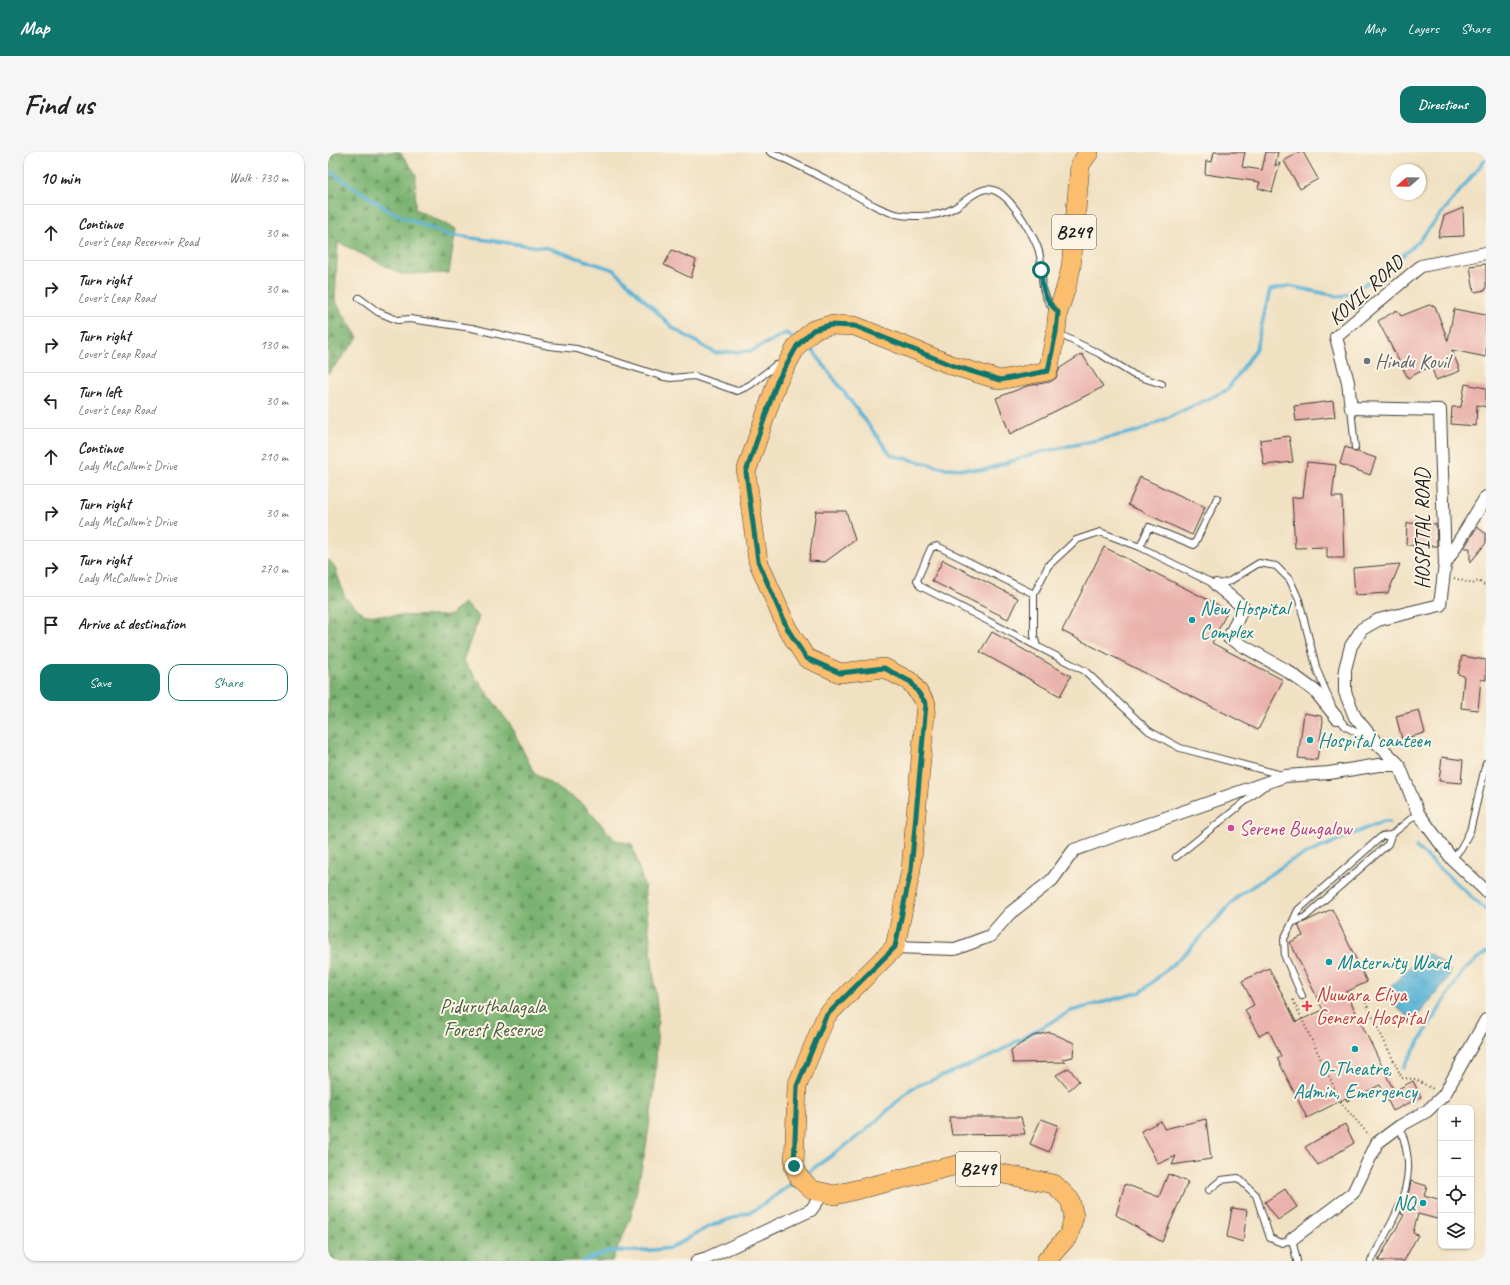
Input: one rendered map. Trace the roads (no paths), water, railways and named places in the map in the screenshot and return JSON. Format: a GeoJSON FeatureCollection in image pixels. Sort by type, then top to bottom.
{"type":"FeatureCollection","features":[{"type":"Feature","properties":{"kind":"main road","name":"B249"},"geometry":{"type":"LineString","coordinates":[[895,947],[911,870],[926,704],[911,682],[884,668],[840,673],[806,658],[787,628],[758,561],[746,472],[777,382],[797,346],[813,330],[830,325],[855,326],[954,366],[1000,380],[1048,371],[1056,332],[1058,312],[1071,268],[1080,165],[1089,152]]}},
{"type":"Feature","properties":{"kind":"main road"},"geometry":{"type":"LineString","coordinates":[[818,1191],[800,1179],[794,1166],[797,1086],[826,1016],[895,947]]}},
{"type":"Feature","properties":{"kind":"main road","name":"B249"},"geometry":{"type":"LineString","coordinates":[[818,1191],[835,1195],[957,1165],[1054,1184],[1070,1200],[1074,1216],[1069,1235],[1046,1261]]}},
{"type":"Feature","properties":{"kind":"street","name":"KOVIL ROAD"},"geometry":{"type":"LineString","coordinates":[[1351,408],[1348,382],[1336,337],[1421,266],[1486,253]]}},
{"type":"Feature","properties":{"kind":"street","name":"HOSPITAL ROAD"},"geometry":{"type":"LineString","coordinates":[[1351,408],[1440,410],[1444,569],[1440,605],[1378,620],[1362,629],[1351,646],[1345,669],[1345,692],[1355,716],[1374,740],[1399,765],[1418,813],[1452,859],[1486,891]]}},
{"type":"Feature","properties":{"kind":"street"},"geometry":{"type":"LineString","coordinates":[[1444,569],[1486,497]]}},
{"type":"Feature","properties":{"kind":"street"},"geometry":{"type":"LineString","coordinates":[[1216,584],[1243,607],[1229,638],[1286,670],[1315,691],[1337,718]]}},
{"type":"Feature","properties":{"kind":"street"},"geometry":{"type":"LineString","coordinates":[[895,947],[955,948],[990,936],[1009,914],[1052,880],[1074,850],[1285,776],[1330,773],[1379,765],[1399,765]]}},
{"type":"Feature","properties":{"kind":"street"},"geometry":{"type":"LineString","coordinates":[[1292,1239],[1353,1193],[1377,1143],[1400,1126],[1426,1111],[1444,1095],[1486,1020]]}},
{"type":"Feature","properties":{"kind":"street"},"geometry":{"type":"LineString","coordinates":[[697,1261],[707,1258],[811,1210],[818,1191]]}},
{"type":"Feature","properties":{"kind":"lane"},"geometry":{"type":"LineString","coordinates":[[770,152],[791,161],[876,206],[900,215],[922,216],[943,213],[954,208],[983,188],[992,189],[1000,193],[1007,199],[1023,221],[1036,243],[1040,255],[1043,292],[1047,300],[1058,312]]}},
{"type":"Feature","properties":{"kind":"lane"},"geometry":{"type":"LineString","coordinates":[[358,298],[378,312],[396,320],[410,319],[472,328],[519,337],[549,346],[577,349],[664,377],[671,378],[688,375],[694,376],[737,391],[750,385],[776,366],[779,365],[785,367]]}},
{"type":"Feature","properties":{"kind":"lane"},"geometry":{"type":"LineString","coordinates":[[1056,332],[1102,355],[1134,375],[1162,384]]}},
{"type":"Feature","properties":{"kind":"lane"},"geometry":{"type":"LineString","coordinates":[[1351,408],[1355,448]]}},
{"type":"Feature","properties":{"kind":"lane"},"geometry":{"type":"LineString","coordinates":[[1140,547],[1149,527],[1194,546],[1217,498]]}},
{"type":"Feature","properties":{"kind":"lane"},"geometry":{"type":"LineString","coordinates":[[1037,646],[1034,636],[1034,594],[1048,566],[1076,540],[1100,532],[1140,547],[1216,584],[1230,581],[1259,563],[1276,566],[1290,580],[1299,600],[1317,670],[1337,718],[1346,727],[1374,740]]}},
{"type":"Feature","properties":{"kind":"lane"},"geometry":{"type":"LineString","coordinates":[[1034,594],[937,546],[931,548],[918,580],[920,586],[1086,672],[1149,731],[1180,748],[1285,776]]}},
{"type":"Feature","properties":{"kind":"lane"},"geometry":{"type":"LineString","coordinates":[[1452,859],[1461,848],[1470,831],[1486,763]]}},
{"type":"Feature","properties":{"kind":"lane"},"geometry":{"type":"LineString","coordinates":[[1176,857],[1270,781]]}},
{"type":"Feature","properties":{"kind":"lane"},"geometry":{"type":"LineString","coordinates":[[1292,922],[1305,917],[1388,844],[1391,835],[1418,813]]}},
{"type":"Feature","properties":{"kind":"lane"},"geometry":{"type":"LineString","coordinates":[[1302,996],[1285,957],[1284,939],[1298,910],[1382,836],[1391,835]]}},
{"type":"Feature","properties":{"kind":"lane"},"geometry":{"type":"LineString","coordinates":[[1372,1261],[1403,1198],[1408,1169],[1405,1141],[1400,1126]]}},
{"type":"Feature","properties":{"kind":"lane"},"geometry":{"type":"LineString","coordinates":[[1208,1190],[1221,1180],[1238,1178],[1256,1195],[1270,1238],[1282,1243],[1292,1239],[1297,1261]]}},
{"type":"Feature","properties":{"kind":"water"},"geometry":{"type":"Polygon","coordinates":[[[1423,954],[1430,954],[1450,970],[1449,977],[1417,1017],[1409,1017],[1387,1000],[1386,991],[1423,954]]]}},
{"type":"Feature","properties":{"kind":"waterway"},"geometry":{"type":"LineString","coordinates":[[805,346],[814,352],[891,455],[945,468],[984,470],[1037,453],[1139,431],[1227,390],[1256,349],[1270,290],[1289,286],[1342,297],[1378,277],[1419,241],[1486,159]]}},
{"type":"Feature","properties":{"kind":"waterway"},"geometry":{"type":"LineString","coordinates":[[328,170],[391,212],[448,235],[548,248],[614,270],[673,328],[715,353],[751,351],[786,333],[795,339]]}},
{"type":"Feature","properties":{"kind":"waterway"},"geometry":{"type":"LineString","coordinates":[[804,1175],[863,1133],[912,1088],[989,1057],[1071,1011],[1141,992],[1187,952],[1238,896],[1292,860],[1381,822],[1389,822]]}},
{"type":"Feature","properties":{"kind":"waterway"},"geometry":{"type":"LineString","coordinates":[[1416,847],[1486,910]]}},
{"type":"Feature","properties":{"kind":"waterway"},"geometry":{"type":"LineString","coordinates":[[1403,1068],[1462,972],[1486,952]]}},
{"type":"Feature","properties":{"kind":"waterway"},"geometry":{"type":"LineString","coordinates":[[583,1261],[611,1251],[643,1251],[671,1248],[708,1227],[755,1210],[794,1182]]}},
{"type":"Feature","properties":{"kind":"place","name":"Hindu Kovil"},"geometry":{"type":"Point","coordinates":[1367,361]}},
{"type":"Feature","properties":{"kind":"place","name":"New Hospital Complex"},"geometry":{"type":"Point","coordinates":[1192,620]}},
{"type":"Feature","properties":{"kind":"place","name":"Hospital canteen"},"geometry":{"type":"Point","coordinates":[1310,740]}},
{"type":"Feature","properties":{"kind":"place","name":"Serene Bungalow"},"geometry":{"type":"Point","coordinates":[1231,828]}},
{"type":"Feature","properties":{"kind":"place","name":"Maternity Ward"},"geometry":{"type":"Point","coordinates":[1329,962]}},
{"type":"Feature","properties":{"kind":"place","name":"Nuwara Eliya General Hospital"},"geometry":{"type":"Point","coordinates":[1307,1006]}},
{"type":"Feature","properties":{"kind":"place","name":"O-Theatre, Admin, Emergency"},"geometry":{"type":"Point","coordinates":[1355,1049]}},
{"type":"Feature","properties":{"kind":"place","name":"NQ"},"geometry":{"type":"Point","coordinates":[1423,1203]}},
{"type":"Feature","properties":{"kind":"park label","name":"Piduruthalagala Forest Reserve"},"geometry":{"type":"Point","coordinates":[493,1018]}}]}
